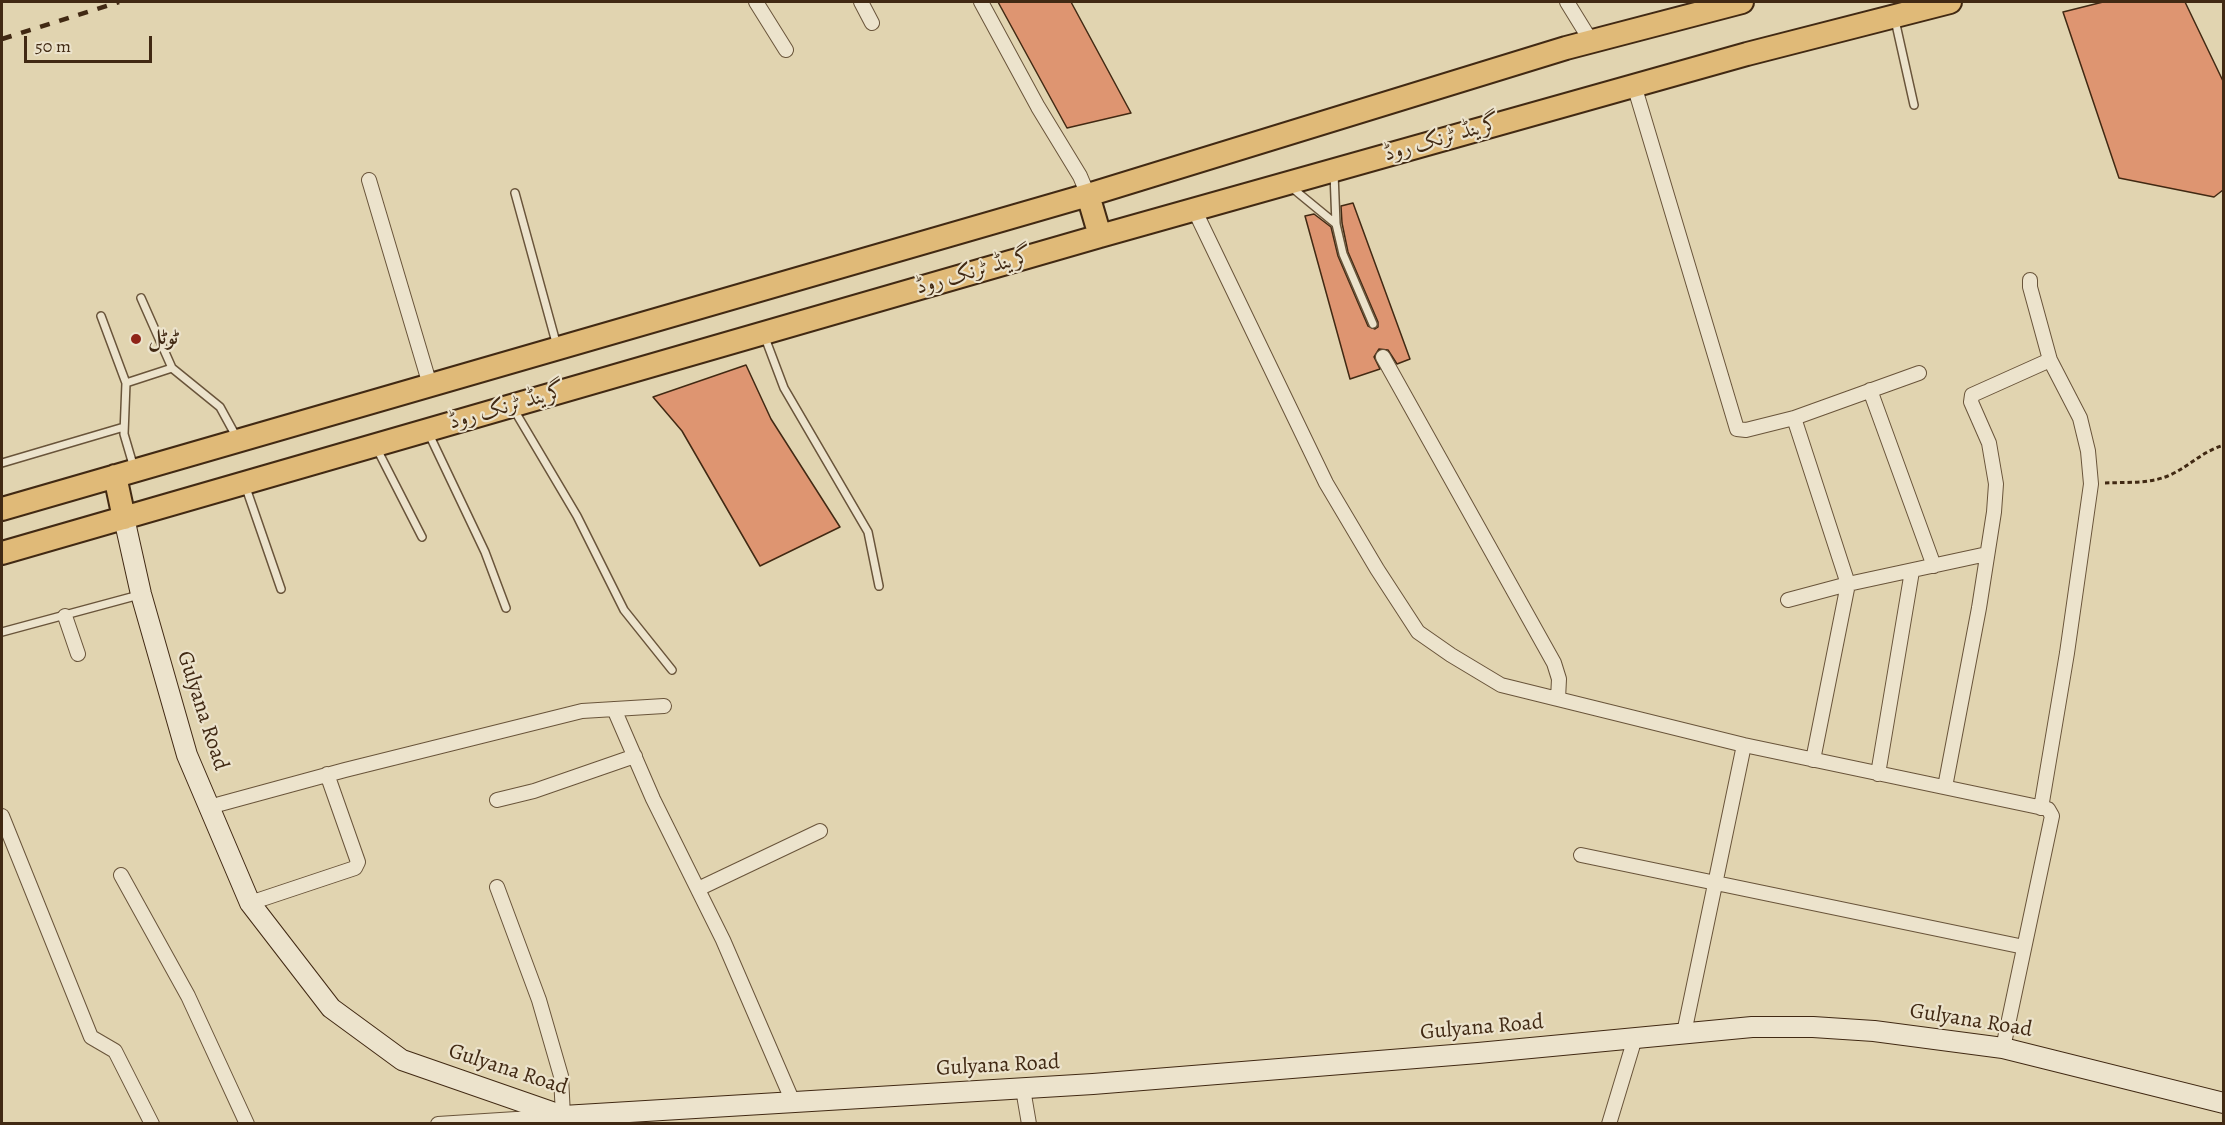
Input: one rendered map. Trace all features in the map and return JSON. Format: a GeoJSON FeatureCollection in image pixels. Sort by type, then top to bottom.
{"type":"FeatureCollection","features":[{"type":"Feature","properties":{"kind":"highway","name":"گرینڈ ٹرنک روڈ"},"geometry":{"type":"LineString","coordinates":[[2,509],[1088,195],[1591,41],[1742,2]]}},
{"type":"Feature","properties":{"kind":"highway","name":"گرینڈ ٹرنک روڈ"},"geometry":{"type":"LineString","coordinates":[[2,553],[1194,209],[1634,85],[1950,2]]}},
{"type":"Feature","properties":{"kind":"highway"},"geometry":{"type":"LineString","coordinates":[[1088,195],[1100,236]]}},
{"type":"Feature","properties":{"kind":"highway"},"geometry":{"type":"LineString","coordinates":[[123,518],[125,473]]}},
{"type":"Feature","properties":{"kind":"main road","name":"Gulyana Road"},"geometry":{"type":"LineString","coordinates":[[123,518],[141,594],[187,755],[250,903],[331,1008],[402,1060],[563,1116],[1023,1089],[1455,1055],[1752,1027],[1813,1027],[1874,1031],[2003,1048],[2223,1103]]}},
{"type":"Feature","properties":{"kind":"street"},"geometry":{"type":"LineString","coordinates":[[756,2],[786,50]]}},
{"type":"Feature","properties":{"kind":"street"},"geometry":{"type":"LineString","coordinates":[[861,2],[872,23]]}},
{"type":"Feature","properties":{"kind":"street"},"geometry":{"type":"LineString","coordinates":[[981,2],[1038,107],[1080,176],[1088,195]]}},
{"type":"Feature","properties":{"kind":"street"},"geometry":{"type":"LineString","coordinates":[[1567,2],[1591,41]]}},
{"type":"Feature","properties":{"kind":"street"},"geometry":{"type":"LineString","coordinates":[[1634,85],[1737,429],[1746,430],[1794,418],[1919,373]]}},
{"type":"Feature","properties":{"kind":"street"},"geometry":{"type":"LineString","coordinates":[[369,180],[430,385]]}},
{"type":"Feature","properties":{"kind":"street"},"geometry":{"type":"LineString","coordinates":[[1194,209],[1326,483],[1377,569],[1419,632],[1451,655],[1501,684],[1558,699],[1744,745],[2048,809],[2052,816],[2003,1048]]}},
{"type":"Feature","properties":{"kind":"street"},"geometry":{"type":"LineString","coordinates":[[2030,280],[2050,360],[2080,418],[2088,451],[2091,484],[2067,653],[2041,808]]}},
{"type":"Feature","properties":{"kind":"street"},"geometry":{"type":"LineString","coordinates":[[1383,357],[1554,663],[1559,679],[1558,699]]}},
{"type":"Feature","properties":{"kind":"street"},"geometry":{"type":"LineString","coordinates":[[1945,788],[1987,554],[1996,484],[1989,443],[1971,402],[1972,395],[2050,360]]}},
{"type":"Feature","properties":{"kind":"street"},"geometry":{"type":"LineString","coordinates":[[1870,390],[1934,566]]}},
{"type":"Feature","properties":{"kind":"street"},"geometry":{"type":"LineString","coordinates":[[1794,418],[1848,584],[1813,760]]}},
{"type":"Feature","properties":{"kind":"street"},"geometry":{"type":"LineString","coordinates":[[1788,600],[1848,584],[1987,554]]}},
{"type":"Feature","properties":{"kind":"street"},"geometry":{"type":"LineString","coordinates":[[1878,774],[1912,571]]}},
{"type":"Feature","properties":{"kind":"street"},"geometry":{"type":"LineString","coordinates":[[65,616],[78,654]]}},
{"type":"Feature","properties":{"kind":"street"},"geometry":{"type":"LineString","coordinates":[[209,807],[327,774],[582,711],[664,706]]}},
{"type":"Feature","properties":{"kind":"street"},"geometry":{"type":"LineString","coordinates":[[614,709],[634,756],[723,940],[793,1102]]}},
{"type":"Feature","properties":{"kind":"street"},"geometry":{"type":"LineString","coordinates":[[1684,1033],[1744,745]]}},
{"type":"Feature","properties":{"kind":"street"},"geometry":{"type":"LineString","coordinates":[[497,800],[534,791],[634,756]]}},
{"type":"Feature","properties":{"kind":"street"},"geometry":{"type":"LineString","coordinates":[[250,903],[355,868],[358,862],[327,774]]}},
{"type":"Feature","properties":{"kind":"street"},"geometry":{"type":"LineString","coordinates":[[2,816],[91,1037],[115,1051],[152,1124]]}},
{"type":"Feature","properties":{"kind":"street"},"geometry":{"type":"LineString","coordinates":[[698,889],[820,831]]}},
{"type":"Feature","properties":{"kind":"street"},"geometry":{"type":"LineString","coordinates":[[1581,855],[2024,947]]}},
{"type":"Feature","properties":{"kind":"street"},"geometry":{"type":"LineString","coordinates":[[121,874],[188,996],[247,1124]]}},
{"type":"Feature","properties":{"kind":"street"},"geometry":{"type":"LineString","coordinates":[[438,1124],[563,1116],[561,1076],[539,1000],[497,888]]}},
{"type":"Feature","properties":{"kind":"street"},"geometry":{"type":"LineString","coordinates":[[1610,1124],[1635,1038]]}},
{"type":"Feature","properties":{"kind":"street"},"geometry":{"type":"LineString","coordinates":[[1023,1089],[1029,1124]]}},
{"type":"Feature","properties":{"kind":"lane"},"geometry":{"type":"LineString","coordinates":[[1894,16],[1914,105]]}},
{"type":"Feature","properties":{"kind":"lane"},"geometry":{"type":"LineString","coordinates":[[1334,170],[1336,224],[1343,254],[1373,324]]}},
{"type":"Feature","properties":{"kind":"lane"},"geometry":{"type":"LineString","coordinates":[[1286,183],[1336,224]]}},
{"type":"Feature","properties":{"kind":"lane"},"geometry":{"type":"LineString","coordinates":[[515,193],[557,348]]}},
{"type":"Feature","properties":{"kind":"lane"},"geometry":{"type":"LineString","coordinates":[[141,297],[172,368],[220,407],[238,441]]}},
{"type":"Feature","properties":{"kind":"lane"},"geometry":{"type":"LineString","coordinates":[[101,316],[126,383],[125,473]]}},
{"type":"Feature","properties":{"kind":"lane"},"geometry":{"type":"LineString","coordinates":[[763,333],[784,388],[868,532],[879,586]]}},
{"type":"Feature","properties":{"kind":"lane"},"geometry":{"type":"LineString","coordinates":[[126,383],[172,368]]}},
{"type":"Feature","properties":{"kind":"lane"},"geometry":{"type":"LineString","coordinates":[[511,406],[577,516],[624,610],[672,670]]}},
{"type":"Feature","properties":{"kind":"lane"},"geometry":{"type":"LineString","coordinates":[[2,463],[124,428]]}},
{"type":"Feature","properties":{"kind":"lane"},"geometry":{"type":"LineString","coordinates":[[427,430],[485,552],[506,608]]}},
{"type":"Feature","properties":{"kind":"lane"},"geometry":{"type":"LineString","coordinates":[[375,445],[422,537]]}},
{"type":"Feature","properties":{"kind":"lane"},"geometry":{"type":"LineString","coordinates":[[244,483],[281,589]]}},
{"type":"Feature","properties":{"kind":"lane"},"geometry":{"type":"LineString","coordinates":[[2,632],[141,594]]}},
{"type":"Feature","properties":{"kind":"path"},"geometry":{"type":"LineString","coordinates":[[2091,484],[2141,482],[2170,475],[2207,450],[2223,445]]}},
{"type":"Feature","properties":{"kind":"building"},"geometry":{"type":"Polygon","coordinates":[[[998,2],[1071,2],[1131,113],[1067,128],[998,2]]]}},
{"type":"Feature","properties":{"kind":"building"},"geometry":{"type":"Polygon","coordinates":[[[2103,2],[2185,2],[2223,81],[2223,190],[2214,197],[2119,178],[2063,12],[2103,2]]]}},
{"type":"Feature","properties":{"kind":"building"},"geometry":{"type":"Polygon","coordinates":[[[1353,203],[1410,359],[1397,364],[1388,350],[1379,349],[1374,357],[1380,369],[1350,379],[1305,216],[1314,214],[1331,227],[1338,256],[1368,326],[1375,329],[1378,327],[1378,322],[1348,252],[1342,223],[1341,206],[1353,203]]]}},
{"type":"Feature","properties":{"kind":"building"},"geometry":{"type":"Polygon","coordinates":[[[746,365],[771,419],[840,527],[760,566],[682,431],[653,397],[746,365]]]}},
{"type":"Feature","properties":{"kind":"railway"},"geometry":{"type":"LineString","coordinates":[[2,39],[119,2]]}},
{"type":"Feature","properties":{"kind":"place","name":"ٹوٹل"},"geometry":{"type":"Point","coordinates":[136,339]}}]}
